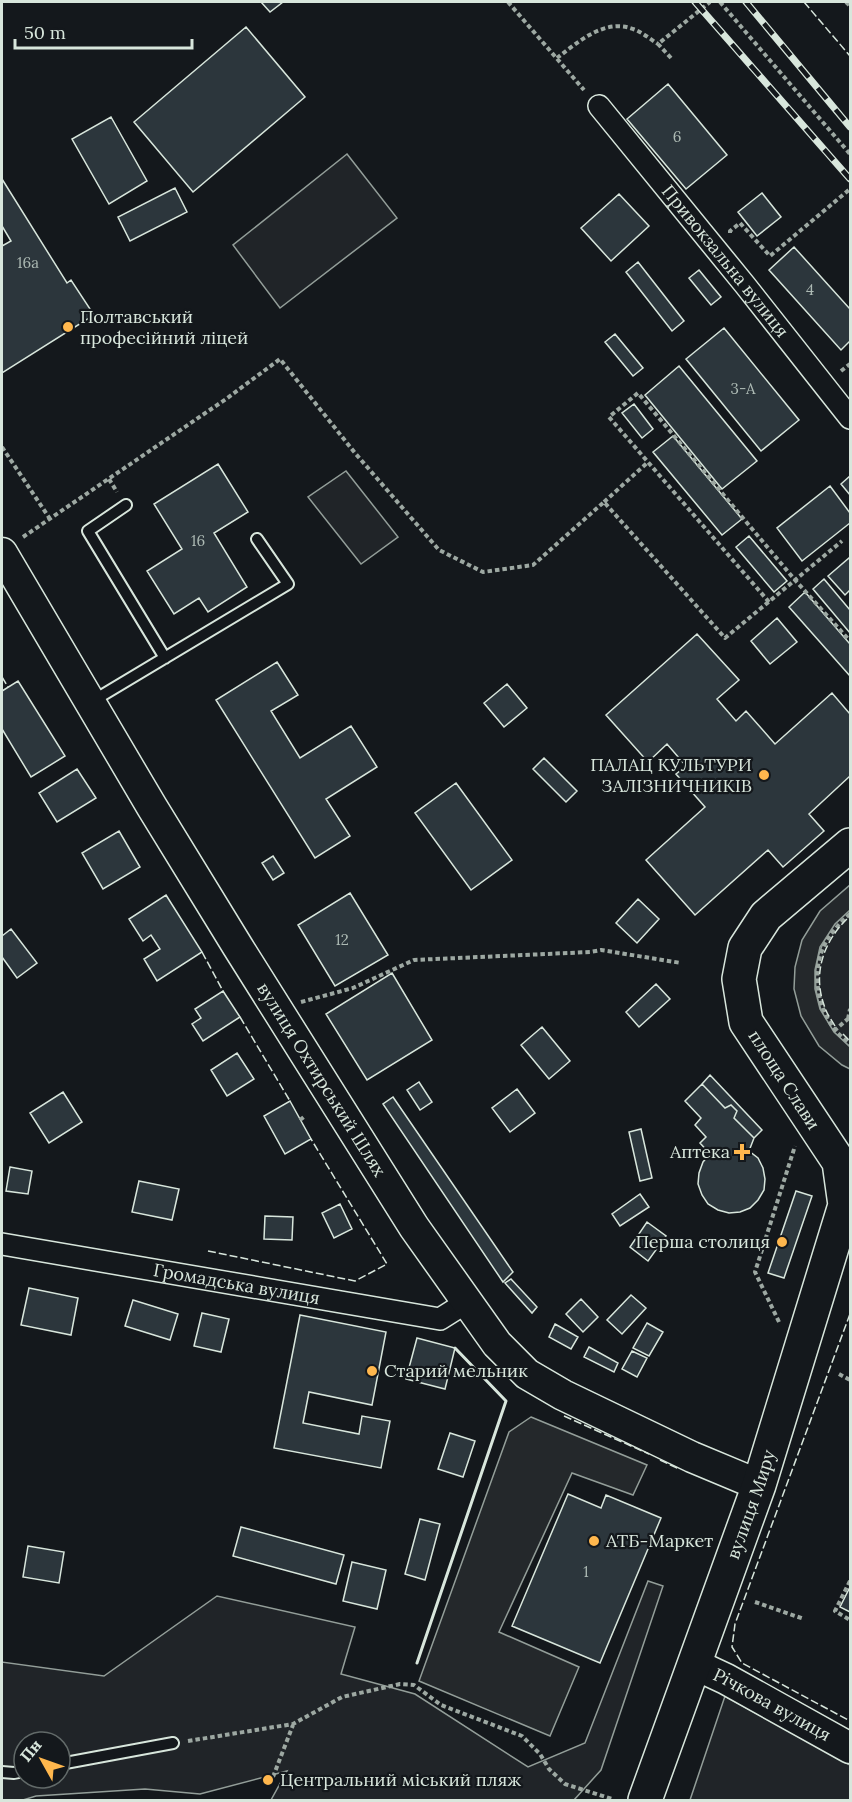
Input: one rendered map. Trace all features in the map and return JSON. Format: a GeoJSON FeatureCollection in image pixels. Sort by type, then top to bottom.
{"type":"FeatureCollection","features":[{"type":"Feature","properties":{"kind":"main road","name":"вулиця Охтирський Шлях"},"geometry":{"type":"LineString","coordinates":[[10,547],[91,702],[152,807],[414,1227],[497,1344],[527,1374],[563,1395],[692,1457],[759,1485]]}},
{"type":"Feature","properties":{"kind":"main road","name":"площа Слави"},"geometry":{"type":"LineString","coordinates":[[848,1202],[839,1162],[746,1022],[739,979],[746,948],[766,916],[850,845]]}},
{"type":"Feature","properties":{"kind":"main road","name":"вулиця Миру"},"geometry":{"type":"LineString","coordinates":[[645,1800],[759,1485],[848,1202]]}},
{"type":"Feature","properties":{"kind":"main road","name":"Річкова вулиця"},"geometry":{"type":"LineString","coordinates":[[694,1664],[726,1679],[850,1749]]}},
{"type":"Feature","properties":{"kind":"street","name":"Привокзальна вулиця"},"geometry":{"type":"LineString","coordinates":[[599,106],[850,418]]}},
{"type":"Feature","properties":{"kind":"street","name":"Громадська вулиця"},"geometry":{"type":"LineString","coordinates":[[2,1244],[440,1319],[467,1302]]}},
{"type":"Feature","properties":{"kind":"lane"},"geometry":{"type":"LineString","coordinates":[[126,505],[88,531],[165,658]]}},
{"type":"Feature","properties":{"kind":"lane"},"geometry":{"type":"LineString","coordinates":[[91,702],[288,584],[257,539]]}},
{"type":"Feature","properties":{"kind":"lane"},"geometry":{"type":"LineString","coordinates":[[72,1762],[172,1743]]}},
{"type":"Feature","properties":{"kind":"path"},"geometry":{"type":"LineString","coordinates":[[508,2],[599,106]]}},
{"type":"Feature","properties":{"kind":"path"},"geometry":{"type":"LineString","coordinates":[[658,44],[710,2]]}},
{"type":"Feature","properties":{"kind":"path"},"geometry":{"type":"LineString","coordinates":[[720,2],[850,154]]}},
{"type":"Feature","properties":{"kind":"path"},"geometry":{"type":"LineString","coordinates":[[846,2],[850,6]]}},
{"type":"Feature","properties":{"kind":"path"},"geometry":{"type":"LineString","coordinates":[[557,58],[587,36],[614,25],[633,28],[658,44],[671,58]]}},
{"type":"Feature","properties":{"kind":"path"},"geometry":{"type":"LineString","coordinates":[[735,239],[730,231],[740,223],[770,256],[850,189]]}},
{"type":"Feature","properties":{"kind":"path"},"geometry":{"type":"LineString","coordinates":[[10,547],[226,399],[280,359],[355,453],[439,550],[483,572],[533,565],[648,462]]}},
{"type":"Feature","properties":{"kind":"path"},"geometry":{"type":"LineString","coordinates":[[769,602],[609,417],[638,393],[795,580],[850,641]]}},
{"type":"Feature","properties":{"kind":"path"},"geometry":{"type":"LineString","coordinates":[[2,447],[50,519]]}},
{"type":"Feature","properties":{"kind":"path"},"geometry":{"type":"LineString","coordinates":[[603,502],[725,638],[842,541]]}},
{"type":"Feature","properties":{"kind":"path"},"geometry":{"type":"LineString","coordinates":[[850,914],[837,926],[822,948],[817,989],[822,1008],[835,1031],[850,1044]]}},
{"type":"Feature","properties":{"kind":"path"},"geometry":{"type":"LineString","coordinates":[[298,1003],[352,988],[414,960],[601,950],[681,963]]}},
{"type":"Feature","properties":{"kind":"path"},"geometry":{"type":"LineString","coordinates":[[835,1031],[849,1019],[850,1009]]}},
{"type":"Feature","properties":{"kind":"path"},"geometry":{"type":"LineString","coordinates":[[300,1120],[305,1116]]}},
{"type":"Feature","properties":{"kind":"path"},"geometry":{"type":"LineString","coordinates":[[780,1322],[755,1272],[796,1142]]}},
{"type":"Feature","properties":{"kind":"path"},"geometry":{"type":"LineString","coordinates":[[839,1374],[850,1380]]}},
{"type":"Feature","properties":{"kind":"path"},"geometry":{"type":"LineString","coordinates":[[850,1581],[835,1611],[850,1620]]}},
{"type":"Feature","properties":{"kind":"path"},"geometry":{"type":"LineString","coordinates":[[755,1602],[804,1619]]}},
{"type":"Feature","properties":{"kind":"path"},"geometry":{"type":"LineString","coordinates":[[172,1743],[293,1724],[342,1697],[400,1684],[414,1685],[441,1705],[522,1736],[540,1754],[549,1769],[565,1784],[612,1799]]}},
{"type":"Feature","properties":{"kind":"path"},"geometry":{"type":"LineString","coordinates":[[273,1777],[293,1724]]}},
{"type":"Feature","properties":{"kind":"shaded area"},"geometry":{"type":"Polygon","coordinates":[[[347,154],[397,218],[280,308],[233,245],[347,154]]]}},
{"type":"Feature","properties":{"kind":"shaded area"},"geometry":{"type":"Polygon","coordinates":[[[346,471],[398,537],[361,564],[308,497],[346,471]]]}},
{"type":"Feature","properties":{"kind":"shaded area"},"geometry":{"type":"Polygon","coordinates":[[[850,885],[850,910],[835,924],[820,947],[815,970],[815,989],[820,1009],[834,1032],[850,1047],[850,1069],[819,1046],[801,1016],[794,989],[795,967],[802,940],[820,911],[850,885]]]}},
{"type":"Feature","properties":{"kind":"shaded area"},"geometry":{"type":"Polygon","coordinates":[[[850,910],[850,1047],[833,1031],[825,1019],[816,992],[815,978],[825,938],[833,926],[850,910]]]}},
{"type":"Feature","properties":{"kind":"shaded area"},"geometry":{"type":"Polygon","coordinates":[[[531,1417],[647,1465],[633,1495],[572,1473],[499,1632],[579,1667],[550,1736],[419,1681],[509,1432],[531,1417]]]}},
{"type":"Feature","properties":{"kind":"shaded area"},"geometry":{"type":"Polygon","coordinates":[[[648,1581],[663,1586],[601,1770],[574,1800],[271,1800],[287,1771],[200,1794],[145,1789],[2,1800],[2,1662],[104,1676],[217,1596],[355,1627],[341,1674],[415,1694],[528,1767],[585,1743],[648,1581]]]}},
{"type":"Feature","properties":{"kind":"shaded area"},"geometry":{"type":"Polygon","coordinates":[[[725,1696],[850,1765],[850,1800],[690,1800],[725,1696]]]}},
{"type":"Feature","properties":{"kind":"building"},"geometry":{"type":"Polygon","coordinates":[[[261,2],[283,2],[270,12],[261,2]]]}},
{"type":"Feature","properties":{"kind":"building"},"geometry":{"type":"Polygon","coordinates":[[[246,27],[305,97],[193,192],[134,122],[246,27]]]}},
{"type":"Feature","properties":{"kind":"building"},"geometry":{"type":"Polygon","coordinates":[[[668,84],[727,155],[686,189],[627,119],[668,84]]]}},
{"type":"Feature","properties":{"kind":"building"},"geometry":{"type":"Polygon","coordinates":[[[111,117],[147,181],[109,204],[72,139],[111,117]]]}},
{"type":"Feature","properties":{"kind":"building","name":"Полтавський професійний ліцей"},"geometry":{"type":"Polygon","coordinates":[[[2,179],[67,283],[71,280],[94,315],[2,373],[2,246],[11,241],[2,226],[2,179]]]}},
{"type":"Feature","properties":{"kind":"building"},"geometry":{"type":"Polygon","coordinates":[[[175,188],[187,212],[130,241],[118,217],[175,188]]]}},
{"type":"Feature","properties":{"kind":"building"},"geometry":{"type":"Polygon","coordinates":[[[762,193],[781,217],[757,236],[738,212],[762,193]]]}},
{"type":"Feature","properties":{"kind":"building"},"geometry":{"type":"Polygon","coordinates":[[[619,194],[649,226],[611,261],[581,228],[619,194]]]}},
{"type":"Feature","properties":{"kind":"building"},"geometry":{"type":"Polygon","coordinates":[[[794,247],[850,309],[850,341],[841,350],[769,270],[794,247]]]}},
{"type":"Feature","properties":{"kind":"building"},"geometry":{"type":"Polygon","coordinates":[[[638,262],[684,321],[672,331],[626,272],[638,262]]]}},
{"type":"Feature","properties":{"kind":"building"},"geometry":{"type":"Polygon","coordinates":[[[699,270],[721,297],[711,305],[689,278],[699,270]]]}},
{"type":"Feature","properties":{"kind":"building"},"geometry":{"type":"Polygon","coordinates":[[[724,328],[799,420],[761,451],[686,359],[724,328]]]}},
{"type":"Feature","properties":{"kind":"building"},"geometry":{"type":"Polygon","coordinates":[[[615,334],[643,368],[633,376],[605,342],[615,334]]]}},
{"type":"Feature","properties":{"kind":"building"},"geometry":{"type":"Polygon","coordinates":[[[679,366],[757,461],[722,489],[645,395],[679,366]]]}},
{"type":"Feature","properties":{"kind":"building"},"geometry":{"type":"Polygon","coordinates":[[[634,404],[653,429],[642,438],[622,413],[634,404]]]}},
{"type":"Feature","properties":{"kind":"building"},"geometry":{"type":"Polygon","coordinates":[[[673,436],[742,519],[722,535],[653,452],[673,436]]]}},
{"type":"Feature","properties":{"kind":"building"},"geometry":{"type":"Polygon","coordinates":[[[218,464],[248,512],[214,533],[247,587],[208,612],[199,598],[174,614],[147,571],[182,549],[154,504],[218,464]]]}},
{"type":"Feature","properties":{"kind":"building"},"geometry":{"type":"Polygon","coordinates":[[[850,476],[850,495],[841,484],[850,476]]]}},
{"type":"Feature","properties":{"kind":"building"},"geometry":{"type":"Polygon","coordinates":[[[830,486],[850,513],[850,523],[802,561],[777,528],[830,486]]]}},
{"type":"Feature","properties":{"kind":"building"},"geometry":{"type":"Polygon","coordinates":[[[749,536],[787,581],[774,592],[736,547],[749,536]]]}},
{"type":"Feature","properties":{"kind":"building"},"geometry":{"type":"Polygon","coordinates":[[[849,558],[850,590],[845,595],[828,576],[849,558]]]}},
{"type":"Feature","properties":{"kind":"building"},"geometry":{"type":"Polygon","coordinates":[[[824,579],[850,610],[850,633],[813,589],[824,579]]]}},
{"type":"Feature","properties":{"kind":"building"},"geometry":{"type":"Polygon","coordinates":[[[805,592],[850,644],[850,676],[789,607],[805,592]]]}},
{"type":"Feature","properties":{"kind":"building"},"geometry":{"type":"Polygon","coordinates":[[[777,618],[797,642],[770,664],[751,641],[777,618]]]}},
{"type":"Feature","properties":{"kind":"building","name":"ПАЛАЦ КУЛЬТУРИ ЗАЛIЗНИЧНИКIВ"},"geometry":{"type":"Polygon","coordinates":[[[697,634],[739,680],[717,699],[736,721],[746,711],[775,744],[832,693],[850,714],[850,776],[809,814],[824,831],[783,867],[768,850],[695,915],[646,860],[705,807],[676,774],[686,766],[667,744],[648,762],[606,715],[697,634]]]}},
{"type":"Feature","properties":{"kind":"building"},"geometry":{"type":"Polygon","coordinates":[[[277,662],[298,695],[271,711],[300,758],[351,726],[377,767],[326,799],[350,836],[315,858],[216,700],[277,662]]]}},
{"type":"Feature","properties":{"kind":"building"},"geometry":{"type":"Polygon","coordinates":[[[18,681],[65,756],[31,777],[2,729],[2,691],[18,681]]]}},
{"type":"Feature","properties":{"kind":"building"},"geometry":{"type":"Polygon","coordinates":[[[507,684],[527,708],[504,727],[484,703],[507,684]]]}},
{"type":"Feature","properties":{"kind":"building"},"geometry":{"type":"Polygon","coordinates":[[[544,758],[577,791],[566,802],[533,769],[544,758]]]}},
{"type":"Feature","properties":{"kind":"building"},"geometry":{"type":"Polygon","coordinates":[[[77,769],[96,798],[57,822],[39,793],[77,769]]]}},
{"type":"Feature","properties":{"kind":"building"},"geometry":{"type":"Polygon","coordinates":[[[456,783],[512,860],[471,890],[415,813],[456,783]]]}},
{"type":"Feature","properties":{"kind":"building"},"geometry":{"type":"Polygon","coordinates":[[[119,831],[140,867],[103,889],[82,853],[119,831]]]}},
{"type":"Feature","properties":{"kind":"building"},"geometry":{"type":"Polygon","coordinates":[[[273,856],[284,873],[273,880],[262,863],[273,856]]]}},
{"type":"Feature","properties":{"kind":"building"},"geometry":{"type":"Polygon","coordinates":[[[350,893],[388,955],[335,986],[298,925],[350,893]]]}},
{"type":"Feature","properties":{"kind":"building"},"geometry":{"type":"Polygon","coordinates":[[[166,895],[202,952],[157,981],[144,959],[160,949],[151,935],[143,941],[129,919],[166,895]]]}},
{"type":"Feature","properties":{"kind":"building"},"geometry":{"type":"Polygon","coordinates":[[[638,899],[659,919],[637,943],[616,923],[638,899]]]}},
{"type":"Feature","properties":{"kind":"building"},"geometry":{"type":"Polygon","coordinates":[[[11,929],[37,963],[17,978],[2,957],[2,936],[11,929]]]}},
{"type":"Feature","properties":{"kind":"building"},"geometry":{"type":"Polygon","coordinates":[[[392,973],[432,1040],[367,1080],[326,1014],[392,973]]]}},
{"type":"Feature","properties":{"kind":"building"},"geometry":{"type":"Polygon","coordinates":[[[656,984],[670,999],[639,1027],[626,1012],[656,984]]]}},
{"type":"Feature","properties":{"kind":"building"},"geometry":{"type":"Polygon","coordinates":[[[223,991],[240,1017],[203,1041],[192,1024],[201,1018],[195,1009],[223,991]]]}},
{"type":"Feature","properties":{"kind":"building"},"geometry":{"type":"Polygon","coordinates":[[[542,1027],[570,1061],[549,1079],[521,1045],[542,1027]]]}},
{"type":"Feature","properties":{"kind":"building"},"geometry":{"type":"Polygon","coordinates":[[[237,1053],[254,1079],[227,1096],[211,1070],[237,1053]]]}},
{"type":"Feature","properties":{"kind":"building"},"geometry":{"type":"Polygon","coordinates":[[[710,1075],[762,1130],[754,1138],[734,1118],[737,1111],[731,1105],[725,1108],[702,1084],[710,1075]]]}},
{"type":"Feature","properties":{"kind":"building"},"geometry":{"type":"Polygon","coordinates":[[[419,1082],[432,1102],[420,1110],[407,1090],[419,1082]]]}},
{"type":"Feature","properties":{"kind":"building"},"geometry":{"type":"Polygon","coordinates":[[[702,1084],[725,1108],[731,1105],[737,1111],[734,1118],[754,1138],[749,1151],[758,1158],[763,1168],[764,1190],[750,1208],[740,1212],[729,1213],[708,1204],[698,1184],[703,1162],[710,1154],[700,1143],[706,1137],[695,1125],[701,1118],[685,1101],[702,1084]]]}},
{"type":"Feature","properties":{"kind":"building"},"geometry":{"type":"Polygon","coordinates":[[[517,1089],[535,1113],[510,1132],[492,1108],[517,1089]]]}},
{"type":"Feature","properties":{"kind":"building"},"geometry":{"type":"Polygon","coordinates":[[[63,1092],[82,1122],[49,1143],[30,1113],[63,1092]]]}},
{"type":"Feature","properties":{"kind":"building"},"geometry":{"type":"Polygon","coordinates":[[[393,1097],[513,1272],[503,1282],[383,1104],[393,1097]]]}},
{"type":"Feature","properties":{"kind":"building"},"geometry":{"type":"Polygon","coordinates":[[[290,1101],[311,1139],[285,1154],[264,1116],[290,1101]]]}},
{"type":"Feature","properties":{"kind":"building"},"geometry":{"type":"Polygon","coordinates":[[[641,1129],[652,1178],[640,1181],[629,1132],[641,1129]]]}},
{"type":"Feature","properties":{"kind":"building"},"geometry":{"type":"Polygon","coordinates":[[[10,1167],[32,1171],[28,1194],[6,1191],[10,1167]]]}},
{"type":"Feature","properties":{"kind":"building"},"geometry":{"type":"Polygon","coordinates":[[[139,1181],[179,1189],[172,1220],[132,1212],[139,1181]]]}},
{"type":"Feature","properties":{"kind":"building"},"geometry":{"type":"Polygon","coordinates":[[[796,1191],[812,1196],[784,1278],[768,1273],[796,1191]]]}},
{"type":"Feature","properties":{"kind":"building"},"geometry":{"type":"Polygon","coordinates":[[[640,1194],[649,1207],[620,1226],[612,1214],[640,1194]]]}},
{"type":"Feature","properties":{"kind":"building"},"geometry":{"type":"Polygon","coordinates":[[[340,1204],[352,1229],[334,1238],[322,1213],[340,1204]]]}},
{"type":"Feature","properties":{"kind":"building"},"geometry":{"type":"Polygon","coordinates":[[[265,1216],[293,1217],[292,1240],[264,1239],[265,1216]]]}},
{"type":"Feature","properties":{"kind":"building"},"geometry":{"type":"Polygon","coordinates":[[[647,1222],[666,1236],[648,1261],[630,1247],[647,1222]]]}},
{"type":"Feature","properties":{"kind":"building"},"geometry":{"type":"Polygon","coordinates":[[[511,1279],[537,1307],[532,1313],[505,1283],[511,1279]]]}},
{"type":"Feature","properties":{"kind":"building"},"geometry":{"type":"Polygon","coordinates":[[[29,1288],[78,1298],[71,1335],[21,1325],[29,1288]]]}},
{"type":"Feature","properties":{"kind":"building"},"geometry":{"type":"Polygon","coordinates":[[[631,1295],[646,1308],[622,1334],[607,1320],[631,1295]]]}},
{"type":"Feature","properties":{"kind":"building"},"geometry":{"type":"Polygon","coordinates":[[[581,1299],[598,1317],[583,1332],[566,1314],[581,1299]]]}},
{"type":"Feature","properties":{"kind":"building"},"geometry":{"type":"Polygon","coordinates":[[[133,1300],[178,1314],[170,1340],[125,1326],[133,1300]]]}},
{"type":"Feature","properties":{"kind":"building"},"geometry":{"type":"Polygon","coordinates":[[[202,1313],[229,1319],[221,1352],[194,1346],[202,1313]]]}},
{"type":"Feature","properties":{"kind":"building"},"geometry":{"type":"Polygon","coordinates":[[[300,1315],[386,1332],[372,1405],[309,1392],[303,1423],[359,1434],[362,1416],[390,1421],[381,1468],[274,1448],[300,1315]]]}},
{"type":"Feature","properties":{"kind":"building"},"geometry":{"type":"Polygon","coordinates":[[[647,1323],[663,1332],[649,1356],[633,1348],[647,1323]]]}},
{"type":"Feature","properties":{"kind":"building"},"geometry":{"type":"Polygon","coordinates":[[[555,1324],[578,1337],[571,1349],[549,1337],[555,1324]]]}},
{"type":"Feature","properties":{"kind":"building"},"geometry":{"type":"Polygon","coordinates":[[[417,1338],[455,1348],[445,1389],[406,1379],[417,1338]]]}},
{"type":"Feature","properties":{"kind":"building"},"geometry":{"type":"Polygon","coordinates":[[[589,1347],[618,1363],[614,1372],[584,1357],[589,1347]]]}},
{"type":"Feature","properties":{"kind":"building"},"geometry":{"type":"Polygon","coordinates":[[[632,1351],[647,1358],[637,1377],[622,1369],[632,1351]]]}},
{"type":"Feature","properties":{"kind":"building"},"geometry":{"type":"Polygon","coordinates":[[[450,1433],[475,1441],[463,1477],[438,1469],[450,1433]]]}},
{"type":"Feature","properties":{"kind":"building"},"geometry":{"type":"Polygon","coordinates":[[[568,1494],[601,1508],[606,1495],[661,1518],[600,1663],[512,1626],[568,1494]]]}},
{"type":"Feature","properties":{"kind":"building"},"geometry":{"type":"Polygon","coordinates":[[[420,1519],[440,1524],[425,1580],[405,1574],[420,1519]]]}},
{"type":"Feature","properties":{"kind":"building"},"geometry":{"type":"Polygon","coordinates":[[[241,1527],[344,1555],[336,1584],[233,1556],[241,1527]]]}},
{"type":"Feature","properties":{"kind":"building"},"geometry":{"type":"Polygon","coordinates":[[[28,1546],[64,1552],[59,1583],[23,1577],[28,1546]]]}},
{"type":"Feature","properties":{"kind":"building"},"geometry":{"type":"Polygon","coordinates":[[[352,1562],[386,1570],[377,1609],[343,1601],[352,1562]]]}},
{"type":"Feature","properties":{"kind":"building"},"geometry":{"type":"Polygon","coordinates":[[[850,1587],[850,1612],[840,1607],[850,1587]]]}},
{"type":"Feature","properties":{"kind":"railway"},"geometry":{"type":"LineString","coordinates":[[695,2],[850,179]]}},
{"type":"Feature","properties":{"kind":"railway"},"geometry":{"type":"LineString","coordinates":[[746,2],[850,127]]}},
{"type":"Feature","properties":{"kind":"fence"},"geometry":{"type":"LineString","coordinates":[[804,2],[850,56]]}},
{"type":"Feature","properties":{"kind":"fence"},"geometry":{"type":"LineString","coordinates":[[2,677],[8,687]]}},
{"type":"Feature","properties":{"kind":"fence"},"geometry":{"type":"LineString","coordinates":[[835,1026],[826,1011],[821,992],[820,968],[828,945],[850,916]]}},
{"type":"Feature","properties":{"kind":"fence"},"geometry":{"type":"LineString","coordinates":[[202,952],[223,991]]}},
{"type":"Feature","properties":{"kind":"fence"},"geometry":{"type":"LineString","coordinates":[[240,1017],[290,1101]]}},
{"type":"Feature","properties":{"kind":"fence"},"geometry":{"type":"LineString","coordinates":[[843,1034],[850,1041]]}},
{"type":"Feature","properties":{"kind":"fence"},"geometry":{"type":"LineString","coordinates":[[208,1251],[355,1281],[387,1264],[311,1139]]}},
{"type":"Feature","properties":{"kind":"fence"},"geometry":{"type":"LineString","coordinates":[[850,1314],[735,1624],[732,1647],[742,1663],[850,1721]]}},
{"type":"Feature","properties":{"kind":"fence"},"geometry":{"type":"LineString","coordinates":[[564,1416],[649,1454]]}},
{"type":"Feature","properties":{"kind":"fence"},"geometry":{"type":"LineString","coordinates":[[660,1460],[679,1469]]}},
{"type":"Feature","properties":{"kind":"wall"},"geometry":{"type":"LineString","coordinates":[[417,1663],[506,1401],[455,1348]]}},
{"type":"Feature","properties":{"kind":"place","name":"Полтавський професійний ліцей"},"geometry":{"type":"Point","coordinates":[68,327]}},
{"type":"Feature","properties":{"kind":"place","name":"ПАЛАЦ КУЛЬТУРИ ЗАЛIЗНИЧНИКIВ"},"geometry":{"type":"Point","coordinates":[764,775]}},
{"type":"Feature","properties":{"kind":"place","name":"Аптека"},"geometry":{"type":"Point","coordinates":[742,1152]}},
{"type":"Feature","properties":{"kind":"place","name":"Перша столиця"},"geometry":{"type":"Point","coordinates":[782,1242]}},
{"type":"Feature","properties":{"kind":"place","name":"Старий мельник"},"geometry":{"type":"Point","coordinates":[372,1371]}},
{"type":"Feature","properties":{"kind":"place","name":"АТБ-Маркет"},"geometry":{"type":"Point","coordinates":[594,1541]}},
{"type":"Feature","properties":{"kind":"place","name":"Центральний міський пляж"},"geometry":{"type":"Point","coordinates":[268,1780]}}]}
